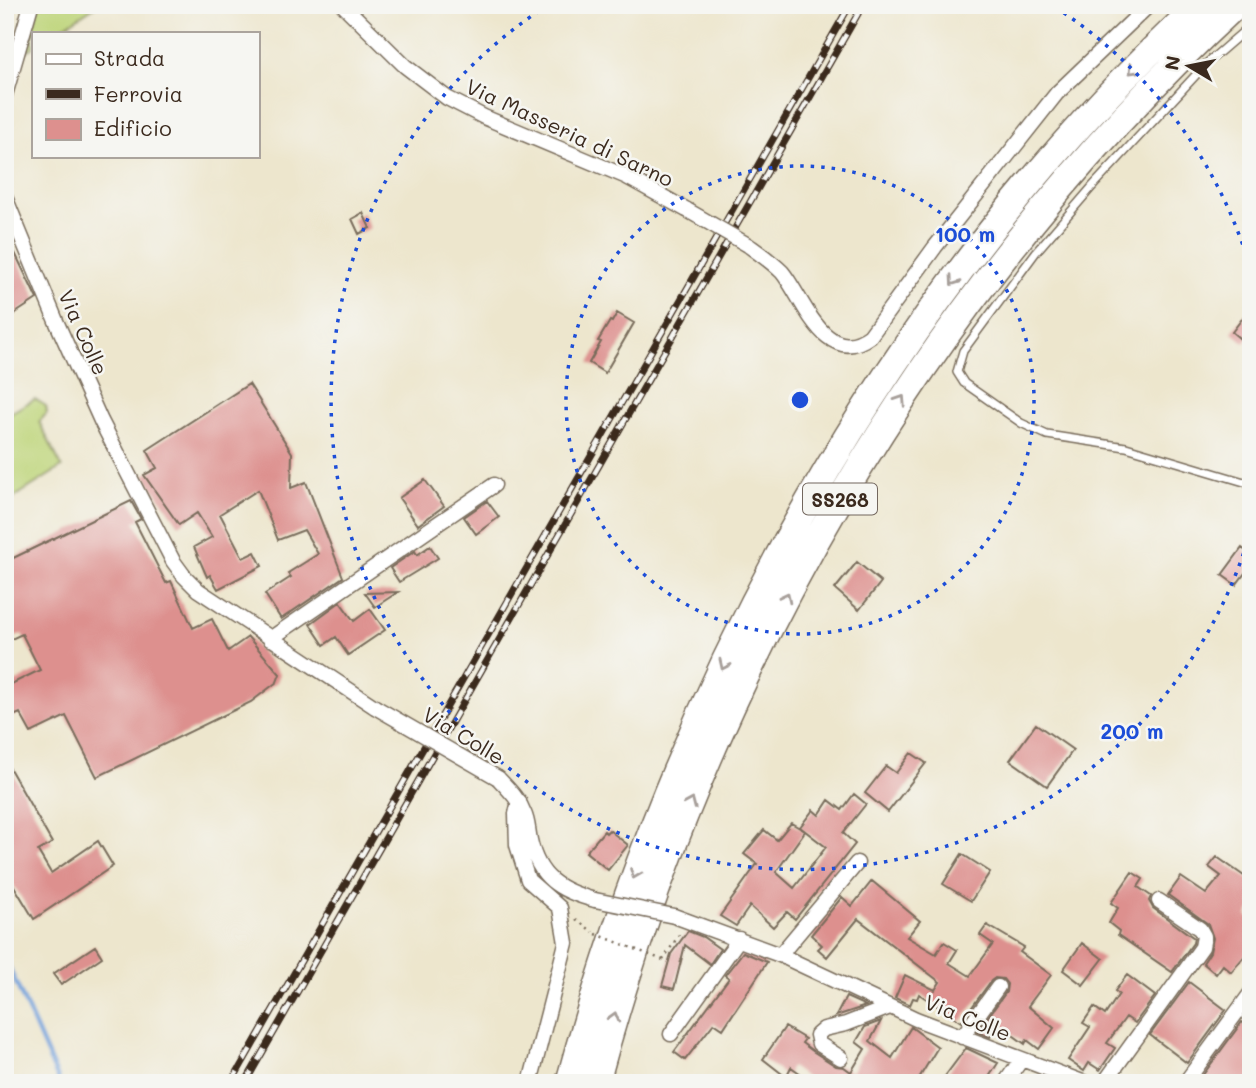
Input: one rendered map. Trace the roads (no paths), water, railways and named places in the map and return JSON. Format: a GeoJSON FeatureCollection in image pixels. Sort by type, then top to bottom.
{"type":"FeatureCollection","features":[{"type":"Feature","properties":{"kind":"highway","name":"SS268"},"geometry":{"type":"LineString","coordinates":[[569,1083],[607,953],[656,818],[738,636],[808,503],[867,405],[968,260],[1047,163],[1133,70],[1199,5]]}},
{"type":"Feature","properties":{"kind":"highway","name":"SS268"},"geometry":{"type":"LineString","coordinates":[[596,1083],[631,959],[680,828],[720,734],[796,578],[875,440],[988,277],[1069,177],[1154,84],[1236,5]]}},
{"type":"Feature","properties":{"kind":"street"},"geometry":{"type":"LineString","coordinates":[[5,94],[31,5]]}},
{"type":"Feature","properties":{"kind":"street","name":"Via Masseria di Sarno"},"geometry":{"type":"LineString","coordinates":[[343,5],[405,66],[447,98],[484,117],[627,177],[748,244],[782,272],[815,325],[837,341],[849,344],[860,343],[870,336],[934,247],[1057,93],[1149,5]]}},
{"type":"Feature","properties":{"kind":"street","name":"Via Colle"},"geometry":{"type":"LineString","coordinates":[[5,197],[55,321],[95,408],[173,561],[184,576],[198,590],[375,707],[498,778],[519,801],[526,815],[530,843],[540,867],[552,883],[571,893],[681,919],[739,939],[962,1037],[1085,1083]]}},
{"type":"Feature","properties":{"kind":"street"},"geometry":{"type":"LineString","coordinates":[[270,639],[494,485]]}},
{"type":"Feature","properties":{"kind":"street"},"geometry":{"type":"LineString","coordinates":[[519,801],[516,814],[520,857],[528,880],[560,908],[566,943],[530,1083]]}},
{"type":"Feature","properties":{"kind":"street"},"geometry":{"type":"LineString","coordinates":[[780,955],[857,863]]}},
{"type":"Feature","properties":{"kind":"street"},"geometry":{"type":"LineString","coordinates":[[1104,1083],[1202,947],[1204,936],[1200,929],[1159,901]]}},
{"type":"Feature","properties":{"kind":"street"},"geometry":{"type":"LineString","coordinates":[[671,1034],[739,939]]}},
{"type":"Feature","properties":{"kind":"street"},"geometry":{"type":"LineString","coordinates":[[962,1037],[998,987]]}},
{"type":"Feature","properties":{"kind":"street"},"geometry":{"type":"LineString","coordinates":[[1185,1083],[1251,993]]}},
{"type":"Feature","properties":{"kind":"street"},"geometry":{"type":"LineString","coordinates":[[841,1058],[819,1044],[817,1035],[824,1029],[846,1024],[890,1007]]}},
{"type":"Feature","properties":{"kind":"street"},"geometry":{"type":"LineString","coordinates":[[1005,1083],[1021,1060]]}},
{"type":"Feature","properties":{"kind":"lane"},"geometry":{"type":"LineString","coordinates":[[1251,25],[1207,63],[1044,243],[962,351],[957,372],[964,383],[1036,431],[1055,437],[1126,447],[1251,484]]}},
{"type":"Feature","properties":{"kind":"waterway"},"geometry":{"type":"LineString","coordinates":[[5,958],[60,1083]]}},
{"type":"Feature","properties":{"kind":"railway"},"geometry":{"type":"LineString","coordinates":[[231,1083],[850,5]]}},
{"type":"Feature","properties":{"kind":"railway"},"geometry":{"type":"LineString","coordinates":[[245,1083],[863,5]]}}]}
